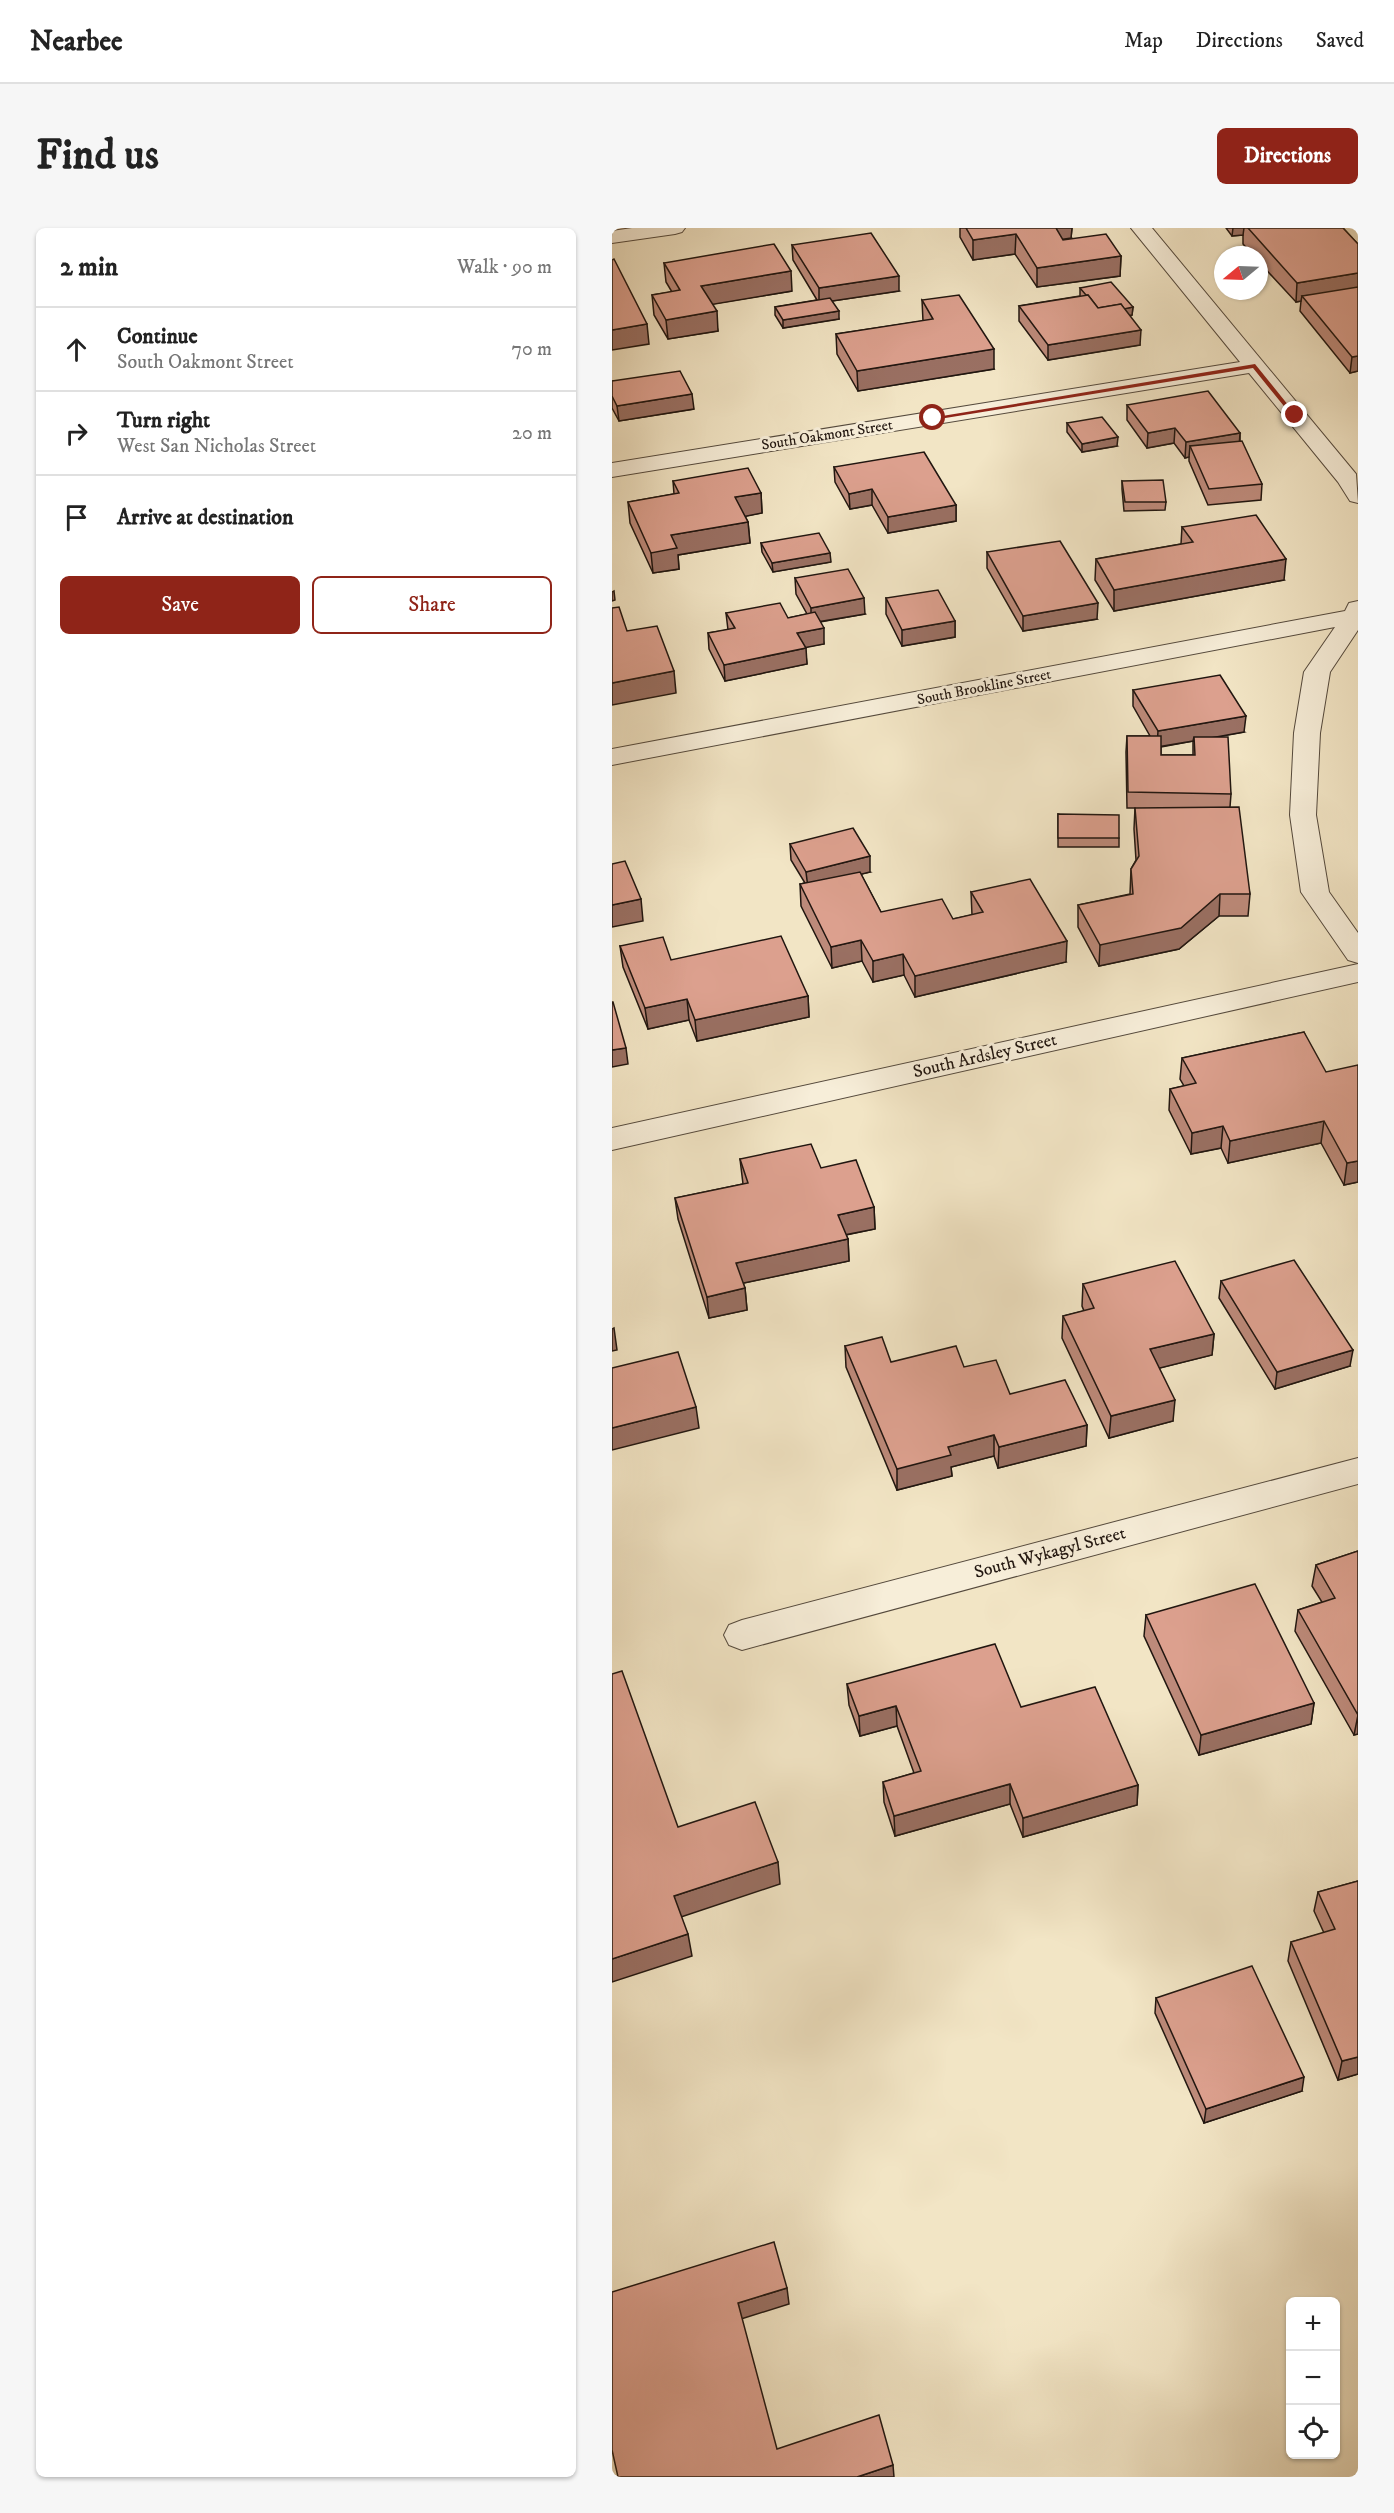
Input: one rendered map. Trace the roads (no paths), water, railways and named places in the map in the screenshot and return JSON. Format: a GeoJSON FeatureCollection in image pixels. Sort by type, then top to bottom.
{"type":"FeatureCollection","features":[{"type":"Feature","properties":{"kind":"street"},"geometry":{"type":"LineString","coordinates":[[612,237],[675,228]]}},
{"type":"Feature","properties":{"kind":"street"},"geometry":{"type":"LineString","coordinates":[[1142,228],[1355,484]]}},
{"type":"Feature","properties":{"kind":"street","name":"South Oakmont Street"},"geometry":{"type":"LineString","coordinates":[[612,470],[1255,366]]}},
{"type":"Feature","properties":{"kind":"street"},"geometry":{"type":"LineString","coordinates":[[1357,612],[1317,672],[1307,733],[1303,815],[1315,892],[1358,954]]}},
{"type":"Feature","properties":{"kind":"street","name":"South Brookline Street"},"geometry":{"type":"LineString","coordinates":[[612,757],[1357,612]]}},
{"type":"Feature","properties":{"kind":"street","name":"South Ardsley Street"},"geometry":{"type":"LineString","coordinates":[[612,1139],[1358,973]]}},
{"type":"Feature","properties":{"kind":"street","name":"South Wykagyl Street"},"geometry":{"type":"LineString","coordinates":[[742,1635],[1358,1471]]}}]}
